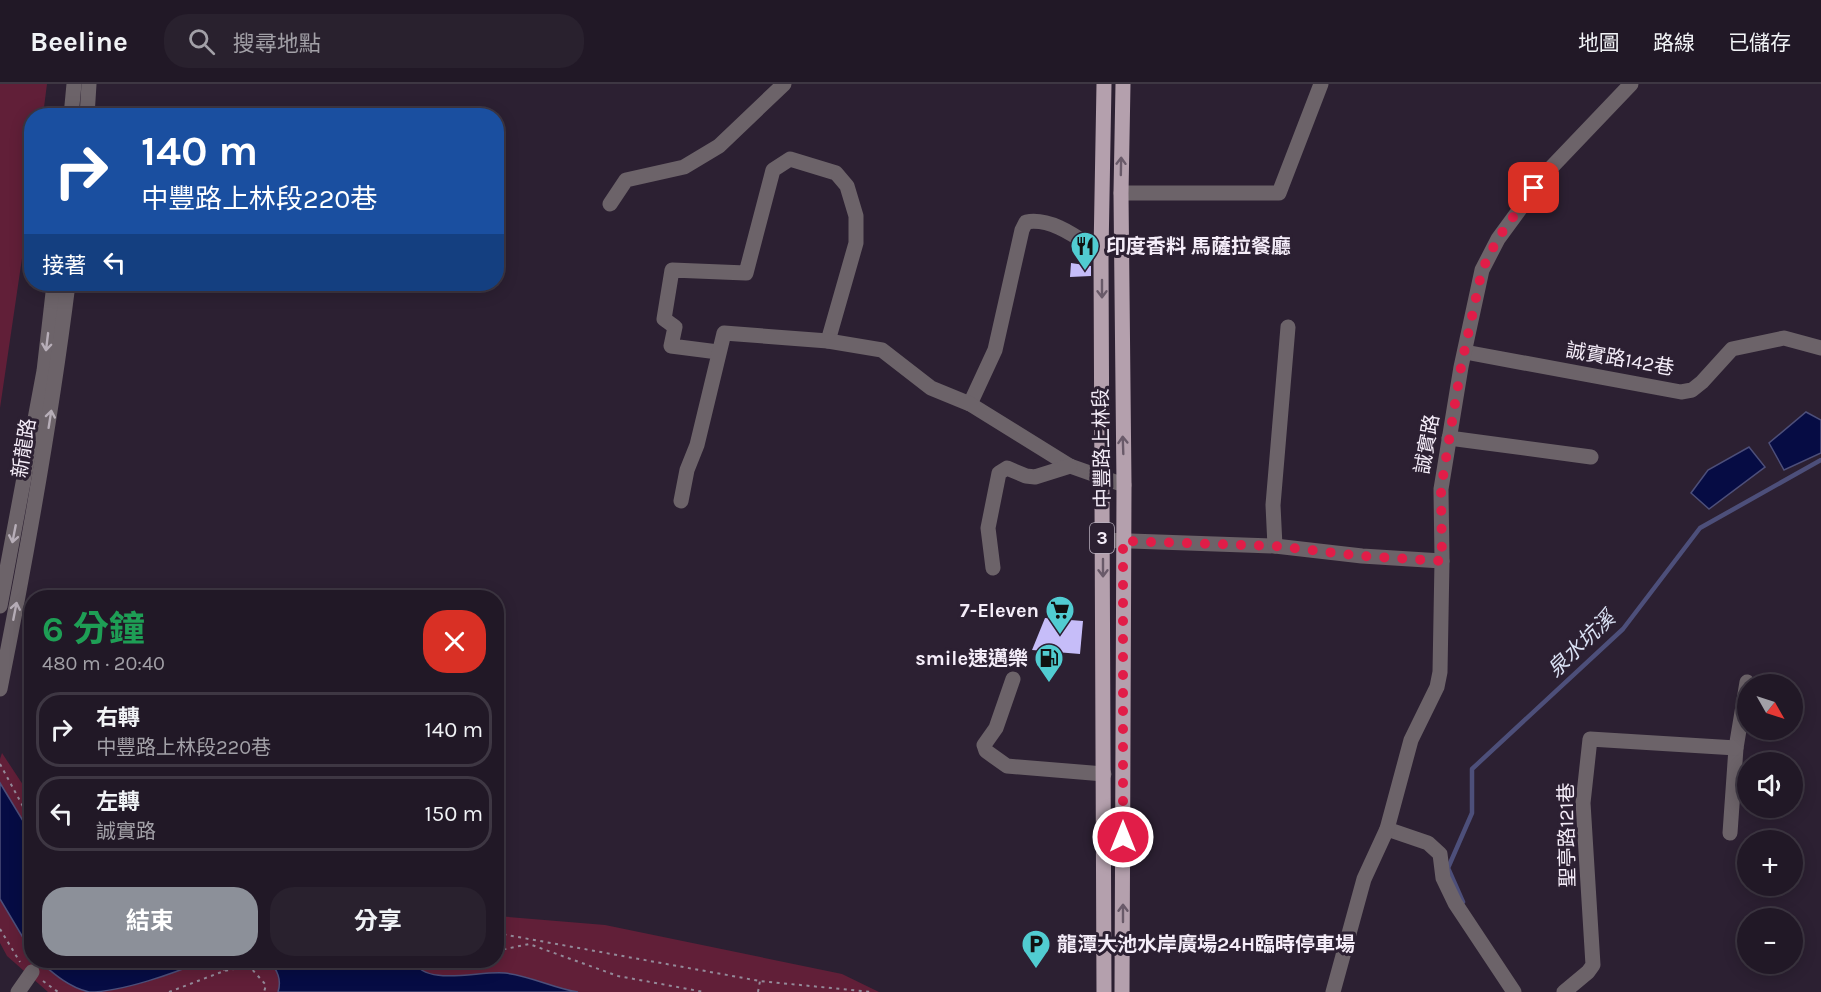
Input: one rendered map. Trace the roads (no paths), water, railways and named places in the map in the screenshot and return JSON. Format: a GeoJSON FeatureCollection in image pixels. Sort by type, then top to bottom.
{"type":"FeatureCollection","features":[{"type":"Feature","properties":{"kind":"main road","name":"中豐路上林段"},"geometry":{"type":"LineString","coordinates":[[1104,84],[1101,253],[1104,992]]}},
{"type":"Feature","properties":{"kind":"main road","name":"中豐路上林段"},"geometry":{"type":"LineString","coordinates":[[1122,992],[1124,485],[1120,193],[1123,84]]}},
{"type":"Feature","properties":{"kind":"street"},"geometry":{"type":"LineString","coordinates":[[72,108],[74,84]]}},
{"type":"Feature","properties":{"kind":"street"},"geometry":{"type":"LineString","coordinates":[[88,108],[89,84]]}},
{"type":"Feature","properties":{"kind":"street"},"geometry":{"type":"LineString","coordinates":[[610,204],[626,180],[684,167],[719,146],[784,84]]}},
{"type":"Feature","properties":{"kind":"street"},"geometry":{"type":"LineString","coordinates":[[1120,193],[1279,193],[1321,84]]}},
{"type":"Feature","properties":{"kind":"street","name":"誠實路"},"geometry":{"type":"LineString","coordinates":[[1333,992],[1365,879],[1387,830],[1411,740],[1437,687],[1440,672],[1441,489],[1482,270],[1498,238],[1547,172],[1631,84]]}},
{"type":"Feature","properties":{"kind":"street"},"geometry":{"type":"LineString","coordinates":[[718,352],[671,346],[675,327],[664,319],[672,270],[746,273],[773,170],[790,159],[836,173],[847,186],[856,216],[856,243],[828,341]]}},
{"type":"Feature","properties":{"kind":"street"},"geometry":{"type":"LineString","coordinates":[[970,404],[995,350],[1022,230],[1026,222],[1035,220],[1061,228],[1101,253]]}},
{"type":"Feature","properties":{"kind":"street","name":"新龍路"},"geometry":{"type":"LineString","coordinates":[[0,606],[44,371],[53,291]]}},
{"type":"Feature","properties":{"kind":"street","name":"新龍路"},"geometry":{"type":"LineString","coordinates":[[0,689],[33,522],[57,373],[67,291]]}},
{"type":"Feature","properties":{"kind":"street"},"geometry":{"type":"LineString","coordinates":[[1275,546],[1273,505],[1288,327]]}},
{"type":"Feature","properties":{"kind":"street"},"geometry":{"type":"LineString","coordinates":[[681,501],[687,470],[697,445],[724,333],[828,341],[882,350],[931,388],[970,404],[1070,466],[1124,485]]}},
{"type":"Feature","properties":{"kind":"street","name":"誠實路142巷"},"geometry":{"type":"LineString","coordinates":[[1465,352],[1682,392],[1692,390],[1732,350],[1785,338],[1821,348]]}},
{"type":"Feature","properties":{"kind":"street"},"geometry":{"type":"LineString","coordinates":[[1449,438],[1591,457]]}},
{"type":"Feature","properties":{"kind":"street"},"geometry":{"type":"LineString","coordinates":[[993,568],[988,528],[999,473],[1007,468],[1026,476],[1035,477],[1070,466]]}},
{"type":"Feature","properties":{"kind":"street"},"geometry":{"type":"LineString","coordinates":[[1102,540],[1275,546],[1362,556],[1442,561]]}},
{"type":"Feature","properties":{"kind":"street"},"geometry":{"type":"LineString","coordinates":[[1013,679],[996,728],[984,745],[986,751],[1007,766],[1104,774]]}},
{"type":"Feature","properties":{"kind":"street","name":"聖亭路121巷"},"geometry":{"type":"LineString","coordinates":[[1564,992],[1593,965],[1583,803],[1590,739],[1736,748]]}},
{"type":"Feature","properties":{"kind":"street"},"geometry":{"type":"LineString","coordinates":[[1730,833],[1737,740]]}},
{"type":"Feature","properties":{"kind":"street"},"geometry":{"type":"LineString","coordinates":[[1387,830],[1428,843],[1440,854],[1443,878],[1455,903],[1514,992]]}},
{"type":"Feature","properties":{"kind":"street"},"geometry":{"type":"LineString","coordinates":[[18,992],[32,972]]}},
{"type":"Feature","properties":{"kind":"waterway","name":"泉水坑溪"},"geometry":{"type":"LineString","coordinates":[[1463,902],[1448,868],[1472,813],[1472,769],[1623,629],[1700,528],[1821,460]]}},
{"type":"Feature","properties":{"kind":"place","name":"印度香料 馬薩拉餐廳"},"geometry":{"type":"Point","coordinates":[1085,272]}},
{"type":"Feature","properties":{"kind":"place","name":"7-Eleven"},"geometry":{"type":"Point","coordinates":[1060,636]}},
{"type":"Feature","properties":{"kind":"place","name":"smile速邁樂"},"geometry":{"type":"Point","coordinates":[1049,684]}},
{"type":"Feature","properties":{"kind":"place","name":"龍潭大池水岸廣場24H臨時停車場"},"geometry":{"type":"Point","coordinates":[1036,970]}}]}
